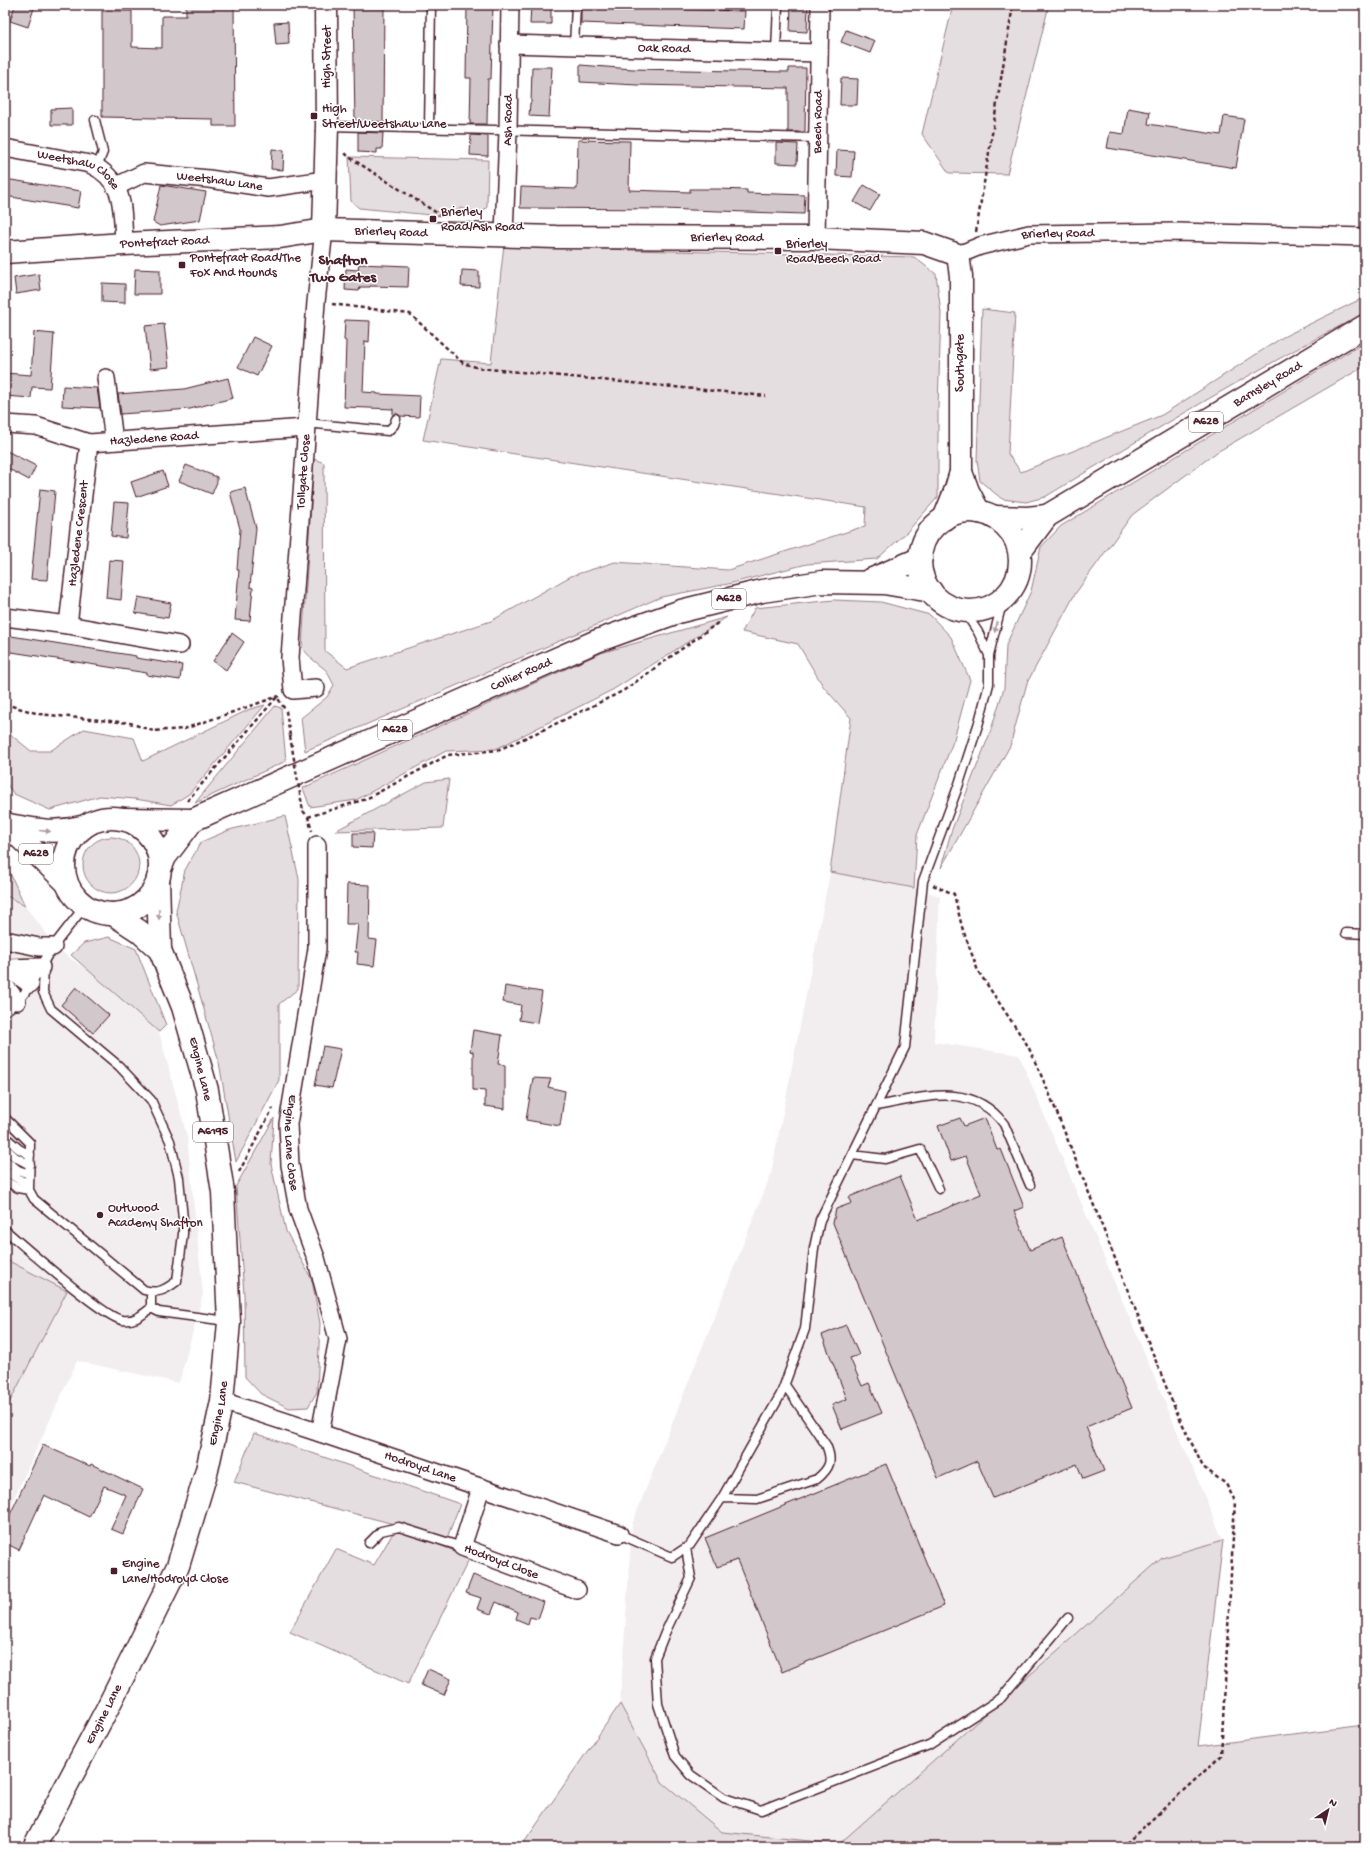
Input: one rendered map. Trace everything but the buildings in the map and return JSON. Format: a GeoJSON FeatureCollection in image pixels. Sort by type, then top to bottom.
{"type":"FeatureCollection","features":[{"type":"Feature","properties":{"kind":"main road","name":"High Street"},"geometry":{"type":"LineString","coordinates":[[324,230],[327,126],[326,5]]}},
{"type":"Feature","properties":{"kind":"main road","name":"Brierley Road"},"geometry":{"type":"LineString","coordinates":[[324,230],[556,237],[816,238],[924,242],[966,252]]}},
{"type":"Feature","properties":{"kind":"main road","name":"Pontefract Road"},"geometry":{"type":"LineString","coordinates":[[5,252],[124,244],[280,237],[324,230]]}},
{"type":"Feature","properties":{"kind":"main road","name":"Southgate"},"geometry":{"type":"LineString","coordinates":[[944,519],[961,472],[960,276],[966,252]]}},
{"type":"Feature","properties":{"kind":"main road","name":"Barnsley Road"},"geometry":{"type":"LineString","coordinates":[[1020,552],[1047,516],[1365,326]]}},
{"type":"Feature","properties":{"kind":"main road","name":"Southgate"},"geometry":{"type":"LineString","coordinates":[[961,472],[968,491],[986,515]]}},
{"type":"Feature","properties":{"kind":"main road"},"geometry":{"type":"LineString","coordinates":[[967,511],[986,515],[1006,526],[1015,538],[1020,552],[1020,565],[1018,578],[1004,599],[992,606],[978,611],[964,611],[945,604],[931,591],[921,570],[923,546],[928,535],[935,526],[944,519],[967,511]]}},
{"type":"Feature","properties":{"kind":"main road","name":"Barnsley Road"},"geometry":{"type":"LineString","coordinates":[[986,515],[1027,518],[1047,516]]}},
{"type":"Feature","properties":{"kind":"main road","name":"Collier Road"},"geometry":{"type":"LineString","coordinates":[[865,582],[921,558]]}},
{"type":"Feature","properties":{"kind":"main road","name":"Collier Road"},"geometry":{"type":"LineString","coordinates":[[123,819],[188,813],[597,641],[681,611],[762,591],[822,582],[884,583],[931,591]]}},
{"type":"Feature","properties":{"kind":"main road","name":"Collier Road"},"geometry":{"type":"LineString","coordinates":[[159,874],[165,857],[188,813]]}},
{"type":"Feature","properties":{"kind":"main road","name":"A628"},"geometry":{"type":"LineString","coordinates":[[6,824],[47,832],[67,831],[102,819],[112,818],[123,819],[135,824],[150,837],[159,856],[159,874],[153,890],[146,900],[131,910],[113,914],[103,913],[85,906],[73,895],[66,882],[63,867],[65,852],[72,838],[82,827]]}},
{"type":"Feature","properties":{"kind":"main road","name":"A628"},"geometry":{"type":"LineString","coordinates":[[6,824],[66,882]]}},
{"type":"Feature","properties":{"kind":"main road","name":"Engine Lane"},"geometry":{"type":"LineString","coordinates":[[34,1847],[107,1709],[178,1566],[207,1470],[222,1401],[228,1322],[223,1192],[205,1083],[183,1007],[160,950],[159,874]]}},
{"type":"Feature","properties":{"kind":"main road","name":"Engine Lane"},"geometry":{"type":"LineString","coordinates":[[113,914],[139,931],[160,950]]}},
{"type":"Feature","properties":{"kind":"street","name":"Ash Road"},"geometry":{"type":"LineString","coordinates":[[504,235],[508,131],[510,5]]}},
{"type":"Feature","properties":{"kind":"street","name":"Beech Road"},"geometry":{"type":"LineString","coordinates":[[816,238],[820,5]]}},
{"type":"Feature","properties":{"kind":"street","name":"Oak Road"},"geometry":{"type":"LineString","coordinates":[[509,44],[819,53]]}},
{"type":"Feature","properties":{"kind":"street","name":"Weetshaw Close"},"geometry":{"type":"LineString","coordinates":[[5,148],[90,164],[97,167],[117,186],[122,210],[124,244]]}},
{"type":"Feature","properties":{"kind":"street","name":"Weetshaw Lane"},"geometry":{"type":"LineString","coordinates":[[117,186],[144,173],[209,179],[268,188],[325,180]]}},
{"type":"Feature","properties":{"kind":"street","name":"Tollgate Close"},"geometry":{"type":"LineString","coordinates":[[293,690],[290,658],[306,425],[316,302],[324,230]]}},
{"type":"Feature","properties":{"kind":"street","name":"Brierley Road"},"geometry":{"type":"LineString","coordinates":[[966,252],[1030,234],[1177,232],[1365,237]]}},
{"type":"Feature","properties":{"kind":"street"},"geometry":{"type":"LineString","coordinates":[[106,378],[114,441]]}},
{"type":"Feature","properties":{"kind":"street","name":"Hazledene Road"},"geometry":{"type":"LineString","coordinates":[[5,424],[36,426],[89,443],[306,425]]}},
{"type":"Feature","properties":{"kind":"street","name":"Hazledene Crescent"},"geometry":{"type":"LineString","coordinates":[[68,625],[89,443]]}},
{"type":"Feature","properties":{"kind":"street"},"geometry":{"type":"LineString","coordinates":[[5,617],[68,625],[180,645]]}},
{"type":"Feature","properties":{"kind":"street"},"geometry":{"type":"LineString","coordinates":[[293,690],[316,688]]}},
{"type":"Feature","properties":{"kind":"street","name":"Engine Lane Close"},"geometry":{"type":"LineString","coordinates":[[317,845],[317,949],[288,1124],[291,1172],[298,1209],[316,1258],[338,1339],[320,1433]]}},
{"type":"Feature","properties":{"kind":"street"},"geometry":{"type":"LineString","coordinates":[[5,940],[39,947],[46,958],[6,969],[15,999]]}},
{"type":"Feature","properties":{"kind":"street"},"geometry":{"type":"LineString","coordinates":[[5,986],[15,999]]}},
{"type":"Feature","properties":{"kind":"street","name":"Hodroyd Lane"},"geometry":{"type":"LineString","coordinates":[[222,1401],[619,1534]]}},
{"type":"Feature","properties":{"kind":"street","name":"Hodroyd Close"},"geometry":{"type":"LineString","coordinates":[[481,1488],[462,1547],[577,1590]]}},
{"type":"Feature","properties":{"kind":"lane"},"geometry":{"type":"LineString","coordinates":[[429,128],[431,5]]}},
{"type":"Feature","properties":{"kind":"lane"},"geometry":{"type":"LineString","coordinates":[[574,46],[576,5]]}},
{"type":"Feature","properties":{"kind":"lane"},"geometry":{"type":"LineString","coordinates":[[776,51],[778,5]]}},
{"type":"Feature","properties":{"kind":"lane"},"geometry":{"type":"LineString","coordinates":[[95,120],[103,152],[97,167]]}},
{"type":"Feature","properties":{"kind":"lane"},"geometry":{"type":"LineString","coordinates":[[327,126],[818,138]]}},
{"type":"Feature","properties":{"kind":"lane"},"geometry":{"type":"LineString","coordinates":[[306,425],[388,431],[394,425],[396,419]]}},
{"type":"Feature","properties":{"kind":"lane"},"geometry":{"type":"LineString","coordinates":[[619,1534],[672,1557],[690,1545],[722,1498],[785,1385],[805,1329],[814,1248],[820,1220],[905,1047],[923,881],[959,784],[979,722],[989,684],[989,655],[1004,599]]}},
{"type":"Feature","properties":{"kind":"lane"},"geometry":{"type":"LineString","coordinates":[[964,611],[978,632],[989,655]]}},
{"type":"Feature","properties":{"kind":"lane"},"geometry":{"type":"LineString","coordinates":[[15,999],[85,906]]}},
{"type":"Feature","properties":{"kind":"lane"},"geometry":{"type":"LineString","coordinates":[[1346,933],[1365,934]]}},
{"type":"Feature","properties":{"kind":"lane"},"geometry":{"type":"LineString","coordinates":[[5,1118],[30,1143],[29,1182],[34,1199],[144,1290],[154,1293],[167,1288],[177,1281],[183,1234],[183,1219],[179,1178],[170,1141],[150,1100],[119,1066],[50,1009],[44,992],[46,958]]}},
{"type":"Feature","properties":{"kind":"lane"},"geometry":{"type":"LineString","coordinates":[[876,1106],[944,1094],[964,1097],[981,1104],[998,1117],[1004,1124],[1030,1185]]}},
{"type":"Feature","properties":{"kind":"lane"},"geometry":{"type":"LineString","coordinates":[[5,1137],[19,1149],[30,1155]]}},
{"type":"Feature","properties":{"kind":"lane"},"geometry":{"type":"LineString","coordinates":[[5,1148],[15,1157],[30,1165]]}},
{"type":"Feature","properties":{"kind":"lane"},"geometry":{"type":"LineString","coordinates":[[852,1155],[885,1159],[920,1148],[939,1189]]}},
{"type":"Feature","properties":{"kind":"lane"},"geometry":{"type":"LineString","coordinates":[[5,1160],[18,1170],[29,1182]]}},
{"type":"Feature","properties":{"kind":"lane"},"geometry":{"type":"LineString","coordinates":[[5,1171],[22,1181],[29,1182]]}},
{"type":"Feature","properties":{"kind":"lane"},"geometry":{"type":"LineString","coordinates":[[5,1181],[18,1188],[29,1182]]}},
{"type":"Feature","properties":{"kind":"lane"},"geometry":{"type":"LineString","coordinates":[[5,1230],[100,1308],[120,1320],[131,1320],[141,1317],[152,1308]]}},
{"type":"Feature","properties":{"kind":"lane"},"geometry":{"type":"LineString","coordinates":[[151,1292],[152,1308]]}},
{"type":"Feature","properties":{"kind":"lane"},"geometry":{"type":"LineString","coordinates":[[152,1308],[159,1312],[228,1322]]}},
{"type":"Feature","properties":{"kind":"lane"},"geometry":{"type":"LineString","coordinates":[[722,1498],[757,1499],[818,1479],[825,1473],[830,1464],[831,1456],[826,1445],[785,1385]]}},
{"type":"Feature","properties":{"kind":"lane"},"geometry":{"type":"LineString","coordinates":[[369,1543],[381,1531],[399,1527],[462,1547]]}},
{"type":"Feature","properties":{"kind":"lane"},"geometry":{"type":"LineString","coordinates":[[686,1548],[691,1578],[655,1658],[658,1704],[675,1756],[691,1775],[724,1798],[761,1810],[929,1745],[1001,1698],[1068,1618]]}},
{"type":"Feature","properties":{"kind":"path"},"geometry":{"type":"LineString","coordinates":[[966,252],[1013,5]]}},
{"type":"Feature","properties":{"kind":"path"},"geometry":{"type":"LineString","coordinates":[[344,151],[348,157],[441,216]]}},
{"type":"Feature","properties":{"kind":"path"},"geometry":{"type":"LineString","coordinates":[[316,302],[410,314],[463,363],[479,368],[766,396]]}},
{"type":"Feature","properties":{"kind":"path"},"geometry":{"type":"LineString","coordinates":[[308,817],[366,799],[448,755],[498,750],[545,729],[623,691],[724,618]]}},
{"type":"Feature","properties":{"kind":"path"},"geometry":{"type":"LineString","coordinates":[[5,704],[39,714],[130,723],[153,731],[184,729],[293,690]]}},
{"type":"Feature","properties":{"kind":"path"},"geometry":{"type":"LineString","coordinates":[[188,813],[276,697]]}},
{"type":"Feature","properties":{"kind":"path"},"geometry":{"type":"LineString","coordinates":[[276,697],[286,711],[304,811],[308,817],[317,845]]}},
{"type":"Feature","properties":{"kind":"path"},"geometry":{"type":"LineString","coordinates":[[923,881],[954,894],[962,927],[978,971],[1028,1046],[1049,1093],[1173,1404],[1203,1467],[1226,1484],[1235,1501],[1221,1756],[1122,1847]]}},
{"type":"Feature","properties":{"kind":"path"},"geometry":{"type":"LineString","coordinates":[[223,1192],[234,1183],[275,1104],[294,1091]]}},
{"type":"Feature","properties":{"kind":"shaded area"},"geometry":{"type":"Polygon","coordinates":[[[953,5],[1049,5],[1007,174],[949,173],[922,134],[953,5]]]}},
{"type":"Feature","properties":{"kind":"shaded area"},"geometry":{"type":"Polygon","coordinates":[[[349,157],[488,160],[487,207],[481,213],[460,208],[455,212],[441,216],[359,208],[351,201],[349,157]]]}},
{"type":"Feature","properties":{"kind":"shaded area"},"geometry":{"type":"Polygon","coordinates":[[[504,244],[629,250],[914,257],[936,274],[941,313],[938,408],[938,497],[907,532],[877,559],[807,564],[728,584],[661,597],[305,751],[301,718],[327,697],[334,685],[326,670],[312,659],[302,648],[314,459],[324,463],[325,651],[347,668],[491,621],[571,576],[615,562],[728,570],[865,526],[866,507],[423,440],[441,359],[491,363],[504,244]]]}},
{"type":"Feature","properties":{"kind":"shaded area"},"geometry":{"type":"Polygon","coordinates":[[[1365,297],[1365,313],[1283,356],[1163,425],[1045,497],[1026,502],[1002,499],[980,481],[977,460],[982,309],[1015,313],[1008,454],[1021,472],[1162,415],[1283,337],[1365,297]]]}},
{"type":"Feature","properties":{"kind":"shaded area"},"geometry":{"type":"Polygon","coordinates":[[[1365,342],[1365,366],[1217,452],[1132,515],[1075,594],[1027,683],[1010,746],[941,868],[951,832],[990,733],[1004,688],[1006,645],[1031,591],[1041,547],[1061,526],[1365,342]]]}},
{"type":"Feature","properties":{"kind":"shaded area"},"geometry":{"type":"Polygon","coordinates":[[[834,600],[881,602],[930,615],[951,637],[970,680],[954,739],[917,835],[914,888],[830,872],[851,718],[823,686],[798,644],[742,632],[755,608],[834,600]]]}},
{"type":"Feature","properties":{"kind":"shaded area"},"geometry":{"type":"Polygon","coordinates":[[[727,617],[614,689],[496,749],[446,751],[356,800],[310,807],[303,788],[601,653],[727,617]]]}},
{"type":"Feature","properties":{"kind":"shaded area"},"geometry":{"type":"Polygon","coordinates":[[[265,705],[189,794],[171,805],[135,799],[100,796],[50,810],[14,794],[5,782],[5,730],[31,751],[50,751],[84,729],[134,738],[143,761],[250,709],[265,705]]]}},
{"type":"Feature","properties":{"kind":"shaded area"},"geometry":{"type":"Polygon","coordinates":[[[275,706],[281,708],[286,761],[195,803],[275,706]]]}},
{"type":"Feature","properties":{"kind":"shaded area"},"geometry":{"type":"Polygon","coordinates":[[[449,779],[443,828],[335,831],[426,782],[449,779]]]}},
{"type":"Feature","properties":{"kind":"shaded area"},"geometry":{"type":"Polygon","coordinates":[[[285,816],[299,879],[298,989],[279,1004],[279,1080],[236,1162],[219,1062],[176,911],[185,870],[201,842],[229,830],[285,816]]]}},
{"type":"Feature","properties":{"kind":"shaded area"},"geometry":{"type":"Polygon","coordinates":[[[106,837],[116,837],[131,845],[137,854],[139,865],[137,876],[131,885],[116,893],[106,893],[95,888],[88,881],[83,870],[83,860],[88,849],[95,842],[106,837]]]}},
{"type":"Feature","properties":{"kind":"shaded area"},"geometry":{"type":"Polygon","coordinates":[[[5,862],[25,906],[5,895],[5,862]]]}},
{"type":"Feature","properties":{"kind":"shaded area"},"geometry":{"type":"Polygon","coordinates":[[[830,872],[914,888],[940,896],[934,1042],[1019,1055],[1223,1540],[1162,1558],[839,1844],[722,1832],[662,1782],[620,1704],[632,1524],[771,1174],[830,872]]]}},
{"type":"Feature","properties":{"kind":"shaded area","name":"Outwood Academy Shafton"},"geometry":{"type":"Polygon","coordinates":[[[5,895],[25,906],[60,951],[89,971],[159,1032],[187,1136],[203,1294],[179,1383],[77,1361],[5,1518],[5,895]]]}},
{"type":"Feature","properties":{"kind":"shaded area"},"geometry":{"type":"Polygon","coordinates":[[[109,937],[136,949],[166,1025],[159,1032],[71,955],[84,943],[109,937]]]}},
{"type":"Feature","properties":{"kind":"shaded area"},"geometry":{"type":"Polygon","coordinates":[[[274,1118],[271,1164],[286,1231],[312,1280],[320,1323],[317,1392],[308,1407],[289,1408],[261,1394],[245,1377],[244,1294],[236,1186],[274,1118]]]}},
{"type":"Feature","properties":{"kind":"shaded area"},"geometry":{"type":"Polygon","coordinates":[[[5,1259],[67,1291],[5,1411],[5,1259]]]}},
{"type":"Feature","properties":{"kind":"shaded area"},"geometry":{"type":"Polygon","coordinates":[[[254,1433],[460,1504],[447,1538],[234,1482],[254,1433]]]}},
{"type":"Feature","properties":{"kind":"shaded area"},"geometry":{"type":"Polygon","coordinates":[[[396,1528],[470,1557],[408,1684],[290,1632],[336,1549],[374,1565],[396,1528]]]}},
{"type":"Feature","properties":{"kind":"shaded area"},"geometry":{"type":"Polygon","coordinates":[[[1223,1540],[1198,1746],[1365,1725],[1365,1842],[1247,1847],[521,1847],[620,1704],[662,1782],[722,1832],[839,1844],[1162,1558],[1223,1540]]]}},
{"type":"Feature","properties":{"kind":"place","name":"High Street/Weetshaw Lane"},"geometry":{"type":"Point","coordinates":[314,116]}},
{"type":"Feature","properties":{"kind":"place","name":"Brierley Road/Ash Road"},"geometry":{"type":"Point","coordinates":[433,219]}},
{"type":"Feature","properties":{"kind":"place","name":"Brierley Road/Beech Road"},"geometry":{"type":"Point","coordinates":[778,251]}},
{"type":"Feature","properties":{"kind":"place","name":"Pontefract Road/The Fox And Hounds"},"geometry":{"type":"Point","coordinates":[182,265]}},
{"type":"Feature","properties":{"kind":"place","name":"Outwood Academy Shafton"},"geometry":{"type":"Point","coordinates":[100,1215]}},
{"type":"Feature","properties":{"kind":"place","name":"Engine Lane/Hodroyd Close"},"geometry":{"type":"Point","coordinates":[114,1571]}},
{"type":"Feature","properties":{"kind":"district","name":"Shafton Two Gates"},"geometry":{"type":"Point","coordinates":[343,270]}}]}
